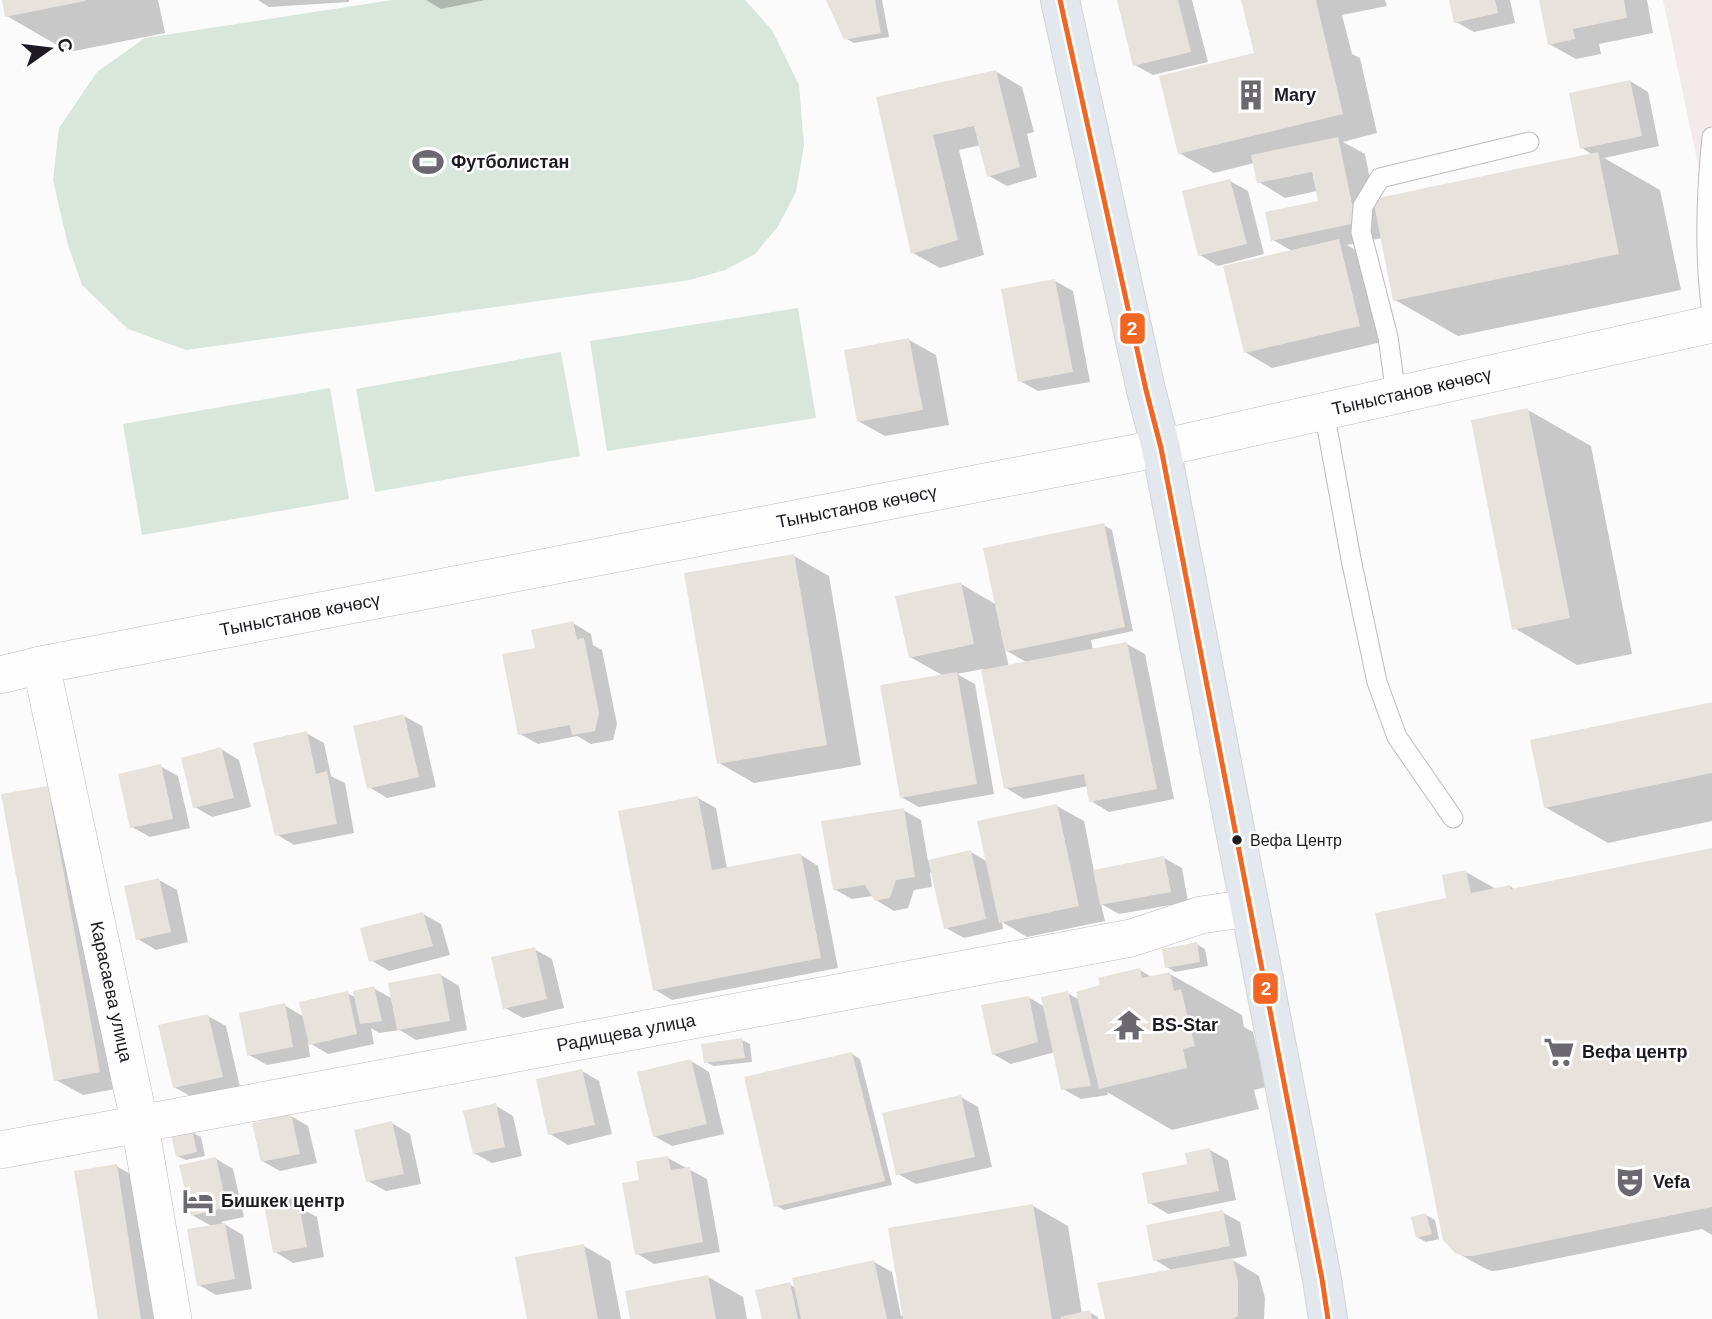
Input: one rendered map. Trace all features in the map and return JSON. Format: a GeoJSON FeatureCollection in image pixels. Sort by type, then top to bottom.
{"type":"FeatureCollection","features":[{"type":"Feature","properties":{"kind":"main road"},"geometry":{"type":"LineString","coordinates":[[1060,0],[1161,448],[1328,1319]]}},
{"type":"Feature","properties":{"kind":"street","name":"Тыныстанов көчөсү"},"geometry":{"type":"LineString","coordinates":[[0,675],[1161,448],[1712,324]]}},
{"type":"Feature","properties":{"kind":"street","name":"Карасаева улица"},"geometry":{"type":"LineString","coordinates":[[41,665],[140,1125],[173,1319]]}},
{"type":"Feature","properties":{"kind":"street","name":"Радищева улица"},"geometry":{"type":"LineString","coordinates":[[0,1150],[1131,938],[1202,915],[1250,908]]}},
{"type":"Feature","properties":{"kind":"lane"},"geometry":{"type":"LineString","coordinates":[[1712,137],[1707,244],[1712,313]]}},
{"type":"Feature","properties":{"kind":"lane"},"geometry":{"type":"LineString","coordinates":[[1396,395],[1388,337],[1361,232],[1363,206],[1380,178],[1529,142]]}},
{"type":"Feature","properties":{"kind":"lane"},"geometry":{"type":"LineString","coordinates":[[1324,411],[1377,682],[1397,737],[1453,818]]}},
{"type":"Feature","properties":{"kind":"shaded area","name":"Футболистан"},"geometry":{"type":"Polygon","coordinates":[[[392,0],[745,0],[772,30],[799,85],[804,145],[796,192],[777,228],[755,254],[725,270],[690,280],[186,350],[128,329],[82,285],[68,245],[53,180],[59,128],[97,72],[145,38],[392,0]]]}},
{"type":"Feature","properties":{"kind":"shaded area"},"geometry":{"type":"Polygon","coordinates":[[[1663,0],[1712,0],[1712,230],[1663,0]]]}},
{"type":"Feature","properties":{"kind":"shaded area"},"geometry":{"type":"Polygon","coordinates":[[[798,308],[816,418],[607,451],[590,341],[798,308]]]}},
{"type":"Feature","properties":{"kind":"shaded area"},"geometry":{"type":"Polygon","coordinates":[[[561,352],[580,456],[375,492],[356,389],[561,352]]]}},
{"type":"Feature","properties":{"kind":"shaded area"},"geometry":{"type":"Polygon","coordinates":[[[330,388],[349,499],[142,535],[123,424],[330,388]]]}},
{"type":"Feature","properties":{"kind":"building"},"geometry":{"type":"Polygon","coordinates":[[[2,0],[85,0],[85,1],[5,17],[2,0]]]}},
{"type":"Feature","properties":{"kind":"building"},"geometry":{"type":"Polygon","coordinates":[[[826,0],[875,0],[881,33],[844,40],[826,0]]]}},
{"type":"Feature","properties":{"kind":"building"},"geometry":{"type":"Polygon","coordinates":[[[1117,0],[1178,0],[1191,52],[1133,66],[1117,0]]]}},
{"type":"Feature","properties":{"kind":"building","name":"Mary"},"geometry":{"type":"Polygon","coordinates":[[[1241,0],[1316,0],[1343,114],[1178,154],[1159,76],[1254,53],[1241,0]]]}},
{"type":"Feature","properties":{"kind":"building"},"geometry":{"type":"Polygon","coordinates":[[[1449,0],[1495,0],[1498,13],[1454,23],[1449,0]]]}},
{"type":"Feature","properties":{"kind":"building"},"geometry":{"type":"Polygon","coordinates":[[[1539,0],[1624,0],[1627,18],[1573,29],[1575,39],[1548,45],[1539,0]]]}},
{"type":"Feature","properties":{"kind":"building"},"geometry":{"type":"Polygon","coordinates":[[[996,70],[1020,167],[987,177],[974,126],[933,135],[958,240],[911,254],[876,97],[996,70]]]}},
{"type":"Feature","properties":{"kind":"building"},"geometry":{"type":"Polygon","coordinates":[[[1630,80],[1642,136],[1580,149],[1569,93],[1630,80]]]}},
{"type":"Feature","properties":{"kind":"building"},"geometry":{"type":"Polygon","coordinates":[[[1338,137],[1356,223],[1271,241],[1265,212],[1318,201],[1312,172],[1257,183],[1251,155],[1338,137]]]}},
{"type":"Feature","properties":{"kind":"building"},"geometry":{"type":"Polygon","coordinates":[[[1598,152],[1619,254],[1393,301],[1373,199],[1598,152]]]}},
{"type":"Feature","properties":{"kind":"building"},"geometry":{"type":"Polygon","coordinates":[[[1230,179],[1247,244],[1198,256],[1182,191],[1230,179]]]}},
{"type":"Feature","properties":{"kind":"building"},"geometry":{"type":"Polygon","coordinates":[[[1339,239],[1360,326],[1244,353],[1223,266],[1339,239]]]}},
{"type":"Feature","properties":{"kind":"building"},"geometry":{"type":"Polygon","coordinates":[[[1055,279],[1073,372],[1018,382],[1001,289],[1055,279]]]}},
{"type":"Feature","properties":{"kind":"building"},"geometry":{"type":"Polygon","coordinates":[[[909,338],[923,410],[857,422],[844,350],[909,338]]]}},
{"type":"Feature","properties":{"kind":"building"},"geometry":{"type":"Polygon","coordinates":[[[1528,408],[1570,618],[1512,630],[1471,420],[1528,408]]]}},
{"type":"Feature","properties":{"kind":"building"},"geometry":{"type":"Polygon","coordinates":[[[1104,523],[1125,627],[1005,652],[983,548],[1104,523]]]}},
{"type":"Feature","properties":{"kind":"building"},"geometry":{"type":"Polygon","coordinates":[[[794,554],[827,745],[717,764],[684,573],[794,554]]]}},
{"type":"Feature","properties":{"kind":"building"},"geometry":{"type":"Polygon","coordinates":[[[961,582],[974,644],[909,658],[895,596],[961,582]]]}},
{"type":"Feature","properties":{"kind":"building"},"geometry":{"type":"Polygon","coordinates":[[[573,621],[577,639],[584,638],[599,713],[595,731],[572,735],[570,725],[518,735],[502,654],[535,648],[531,630],[573,621]]]}},
{"type":"Feature","properties":{"kind":"building"},"geometry":{"type":"Polygon","coordinates":[[[1127,642],[1157,789],[1089,802],[1084,774],[1004,789],[981,670],[1127,642]]]}},
{"type":"Feature","properties":{"kind":"building"},"geometry":{"type":"Polygon","coordinates":[[[957,672],[977,784],[900,798],[880,685],[957,672]]]}},
{"type":"Feature","properties":{"kind":"building"},"geometry":{"type":"Polygon","coordinates":[[[1712,702],[1712,773],[1544,808],[1530,740],[1712,702]]]}},
{"type":"Feature","properties":{"kind":"building"},"geometry":{"type":"Polygon","coordinates":[[[404,714],[419,777],[367,789],[353,726],[404,714]]]}},
{"type":"Feature","properties":{"kind":"building"},"geometry":{"type":"Polygon","coordinates":[[[307,731],[316,774],[327,771],[337,824],[275,836],[253,743],[307,731]]]}},
{"type":"Feature","properties":{"kind":"building"},"geometry":{"type":"Polygon","coordinates":[[[221,747],[234,798],[193,808],[181,758],[221,747]]]}},
{"type":"Feature","properties":{"kind":"building"},"geometry":{"type":"Polygon","coordinates":[[[161,764],[173,819],[130,828],[118,774],[161,764]]]}},
{"type":"Feature","properties":{"kind":"building"},"geometry":{"type":"Polygon","coordinates":[[[48,786],[100,1072],[54,1081],[1,794],[48,786]]]}},
{"type":"Feature","properties":{"kind":"building"},"geometry":{"type":"Polygon","coordinates":[[[698,796],[712,870],[801,853],[821,958],[653,991],[618,811],[698,796]]]}},
{"type":"Feature","properties":{"kind":"building"},"geometry":{"type":"Polygon","coordinates":[[[1057,804],[1079,906],[999,923],[977,821],[1057,804]]]}},
{"type":"Feature","properties":{"kind":"building"},"geometry":{"type":"Polygon","coordinates":[[[904,808],[915,877],[896,880],[890,898],[875,901],[865,885],[833,890],[821,821],[904,808]]]}},
{"type":"Feature","properties":{"kind":"building","name":"Вефа центр"},"geometry":{"type":"Polygon","coordinates":[[[1712,848],[1712,1207],[1473,1256],[1455,1253],[1443,1240],[1375,913],[1446,898],[1442,875],[1466,870],[1471,893],[1510,885],[1511,889],[1712,848]]]}},
{"type":"Feature","properties":{"kind":"building"},"geometry":{"type":"Polygon","coordinates":[[[971,850],[986,919],[944,929],[928,860],[971,850]]]}},
{"type":"Feature","properties":{"kind":"building"},"geometry":{"type":"Polygon","coordinates":[[[1164,856],[1171,892],[1100,905],[1093,870],[1164,856]]]}},
{"type":"Feature","properties":{"kind":"building"},"geometry":{"type":"Polygon","coordinates":[[[159,878],[171,932],[136,940],[124,886],[159,878]]]}},
{"type":"Feature","properties":{"kind":"building"},"geometry":{"type":"Polygon","coordinates":[[[423,912],[433,946],[369,962],[360,928],[423,912]]]}},
{"type":"Feature","properties":{"kind":"building"},"geometry":{"type":"Polygon","coordinates":[[[1197,942],[1200,962],[1165,968],[1162,949],[1197,942]]]}},
{"type":"Feature","properties":{"kind":"building"},"geometry":{"type":"Polygon","coordinates":[[[535,947],[547,999],[503,1009],[491,957],[535,947]]]}},
{"type":"Feature","properties":{"kind":"building"},"geometry":{"type":"Polygon","coordinates":[[[1140,968],[1142,978],[1170,972],[1174,991],[1181,989],[1195,1046],[1183,1049],[1187,1068],[1099,1089],[1076,992],[1100,985],[1098,978],[1140,968]]]}},
{"type":"Feature","properties":{"kind":"building"},"geometry":{"type":"Polygon","coordinates":[[[441,973],[450,1021],[397,1030],[388,983],[441,973]]]}},
{"type":"Feature","properties":{"kind":"building"},"geometry":{"type":"Polygon","coordinates":[[[374,986],[382,1021],[360,1024],[353,991],[374,986]]]}},
{"type":"Feature","properties":{"kind":"building"},"geometry":{"type":"Polygon","coordinates":[[[348,991],[357,1034],[309,1045],[299,1002],[348,991]]]}},
{"type":"Feature","properties":{"kind":"building"},"geometry":{"type":"Polygon","coordinates":[[[1068,991],[1091,1086],[1061,1090],[1041,997],[1068,991]]]}},
{"type":"Feature","properties":{"kind":"building"},"geometry":{"type":"Polygon","coordinates":[[[1029,996],[1038,1042],[992,1055],[981,1005],[1029,996]]]}},
{"type":"Feature","properties":{"kind":"building"},"geometry":{"type":"Polygon","coordinates":[[[285,1003],[293,1047],[247,1056],[239,1013],[285,1003]]]}},
{"type":"Feature","properties":{"kind":"building"},"geometry":{"type":"Polygon","coordinates":[[[208,1014],[223,1077],[173,1088],[158,1025],[208,1014]]]}},
{"type":"Feature","properties":{"kind":"building"},"geometry":{"type":"Polygon","coordinates":[[[742,1038],[745,1058],[704,1063],[701,1044],[742,1038]]]}},
{"type":"Feature","properties":{"kind":"building"},"geometry":{"type":"Polygon","coordinates":[[[852,1052],[885,1181],[774,1207],[744,1077],[852,1052]]]}},
{"type":"Feature","properties":{"kind":"building"},"geometry":{"type":"Polygon","coordinates":[[[691,1059],[707,1124],[653,1137],[637,1072],[691,1059]]]}},
{"type":"Feature","properties":{"kind":"building"},"geometry":{"type":"Polygon","coordinates":[[[582,1069],[595,1125],[548,1135],[536,1079],[582,1069]]]}},
{"type":"Feature","properties":{"kind":"building"},"geometry":{"type":"Polygon","coordinates":[[[961,1095],[975,1157],[896,1175],[882,1113],[961,1095]]]}},
{"type":"Feature","properties":{"kind":"building"},"geometry":{"type":"Polygon","coordinates":[[[496,1103],[505,1147],[473,1154],[463,1111],[496,1103]]]}},
{"type":"Feature","properties":{"kind":"building"},"geometry":{"type":"Polygon","coordinates":[[[291,1114],[300,1154],[261,1162],[252,1123],[291,1114]]]}},
{"type":"Feature","properties":{"kind":"building"},"geometry":{"type":"Polygon","coordinates":[[[392,1121],[404,1174],[366,1182],[354,1130],[392,1121]]]}},
{"type":"Feature","properties":{"kind":"building"},"geometry":{"type":"Polygon","coordinates":[[[192,1130],[197,1152],[176,1157],[171,1135],[192,1130]]]}},
{"type":"Feature","properties":{"kind":"building"},"geometry":{"type":"Polygon","coordinates":[[[1210,1148],[1219,1191],[1148,1204],[1142,1173],[1187,1164],[1185,1153],[1210,1148]]]}},
{"type":"Feature","properties":{"kind":"building"},"geometry":{"type":"Polygon","coordinates":[[[668,1156],[671,1170],[690,1167],[703,1242],[635,1255],[622,1183],[639,1180],[636,1161],[668,1156]]]}},
{"type":"Feature","properties":{"kind":"building"},"geometry":{"type":"Polygon","coordinates":[[[216,1157],[227,1207],[191,1216],[179,1165],[216,1157]]]}},
{"type":"Feature","properties":{"kind":"building"},"geometry":{"type":"Polygon","coordinates":[[[117,1164],[141,1319],[98,1319],[74,1171],[117,1164]]]}},
{"type":"Feature","properties":{"kind":"building"},"geometry":{"type":"Polygon","coordinates":[[[288,1195],[290,1207],[299,1205],[307,1247],[273,1253],[263,1200],[288,1195]]]}},
{"type":"Feature","properties":{"kind":"building"},"geometry":{"type":"Polygon","coordinates":[[[1033,1204],[1052,1319],[903,1319],[888,1228],[1033,1204]]]}},
{"type":"Feature","properties":{"kind":"building"},"geometry":{"type":"Polygon","coordinates":[[[1223,1210],[1230,1246],[1153,1261],[1146,1225],[1223,1210]]]}},
{"type":"Feature","properties":{"kind":"building"},"geometry":{"type":"Polygon","coordinates":[[[1426,1213],[1432,1234],[1416,1238],[1411,1217],[1426,1213]]]}},
{"type":"Feature","properties":{"kind":"building"},"geometry":{"type":"Polygon","coordinates":[[[225,1223],[235,1279],[197,1286],[187,1229],[225,1223]]]}},
{"type":"Feature","properties":{"kind":"building"},"geometry":{"type":"Polygon","coordinates":[[[584,1244],[598,1319],[527,1319],[515,1257],[584,1244]]]}},
{"type":"Feature","properties":{"kind":"building"},"geometry":{"type":"Polygon","coordinates":[[[1233,1258],[1238,1282],[1238,1316],[1232,1319],[1105,1319],[1097,1283],[1233,1258]]]}},
{"type":"Feature","properties":{"kind":"building"},"geometry":{"type":"Polygon","coordinates":[[[874,1260],[887,1319],[801,1319],[792,1278],[874,1260]]]}},
{"type":"Feature","properties":{"kind":"building"},"geometry":{"type":"Polygon","coordinates":[[[708,1275],[716,1319],[630,1319],[625,1291],[708,1275]]]}},
{"type":"Feature","properties":{"kind":"building"},"geometry":{"type":"Polygon","coordinates":[[[790,1282],[798,1319],[762,1319],[755,1290],[790,1282]]]}},
{"type":"Feature","properties":{"kind":"building"},"geometry":{"type":"Polygon","coordinates":[[[1090,1310],[1092,1319],[1060,1317],[1090,1310]]]}},
{"type":"Feature","properties":{"kind":"transit line","name":"2"},"geometry":{"type":"LineString","coordinates":[[1060,0],[1161,448],[1328,1319]]}},
{"type":"Feature","properties":{"kind":"place","name":"Mary"},"geometry":{"type":"Point","coordinates":[1251,95]}},
{"type":"Feature","properties":{"kind":"place","name":"Футболистан"},"geometry":{"type":"Point","coordinates":[428,162]}},
{"type":"Feature","properties":{"kind":"place","name":"Вефа Центр"},"geometry":{"type":"Point","coordinates":[1237,840]}},
{"type":"Feature","properties":{"kind":"place","name":"BS-Star"},"geometry":{"type":"Point","coordinates":[1129,1025]}},
{"type":"Feature","properties":{"kind":"place","name":"Вефа центр"},"geometry":{"type":"Point","coordinates":[1559,1052]}},
{"type":"Feature","properties":{"kind":"place","name":"Vefa"},"geometry":{"type":"Point","coordinates":[1630,1182]}},
{"type":"Feature","properties":{"kind":"place","name":"Бишкек центр"},"geometry":{"type":"Point","coordinates":[198,1201]}}]}
